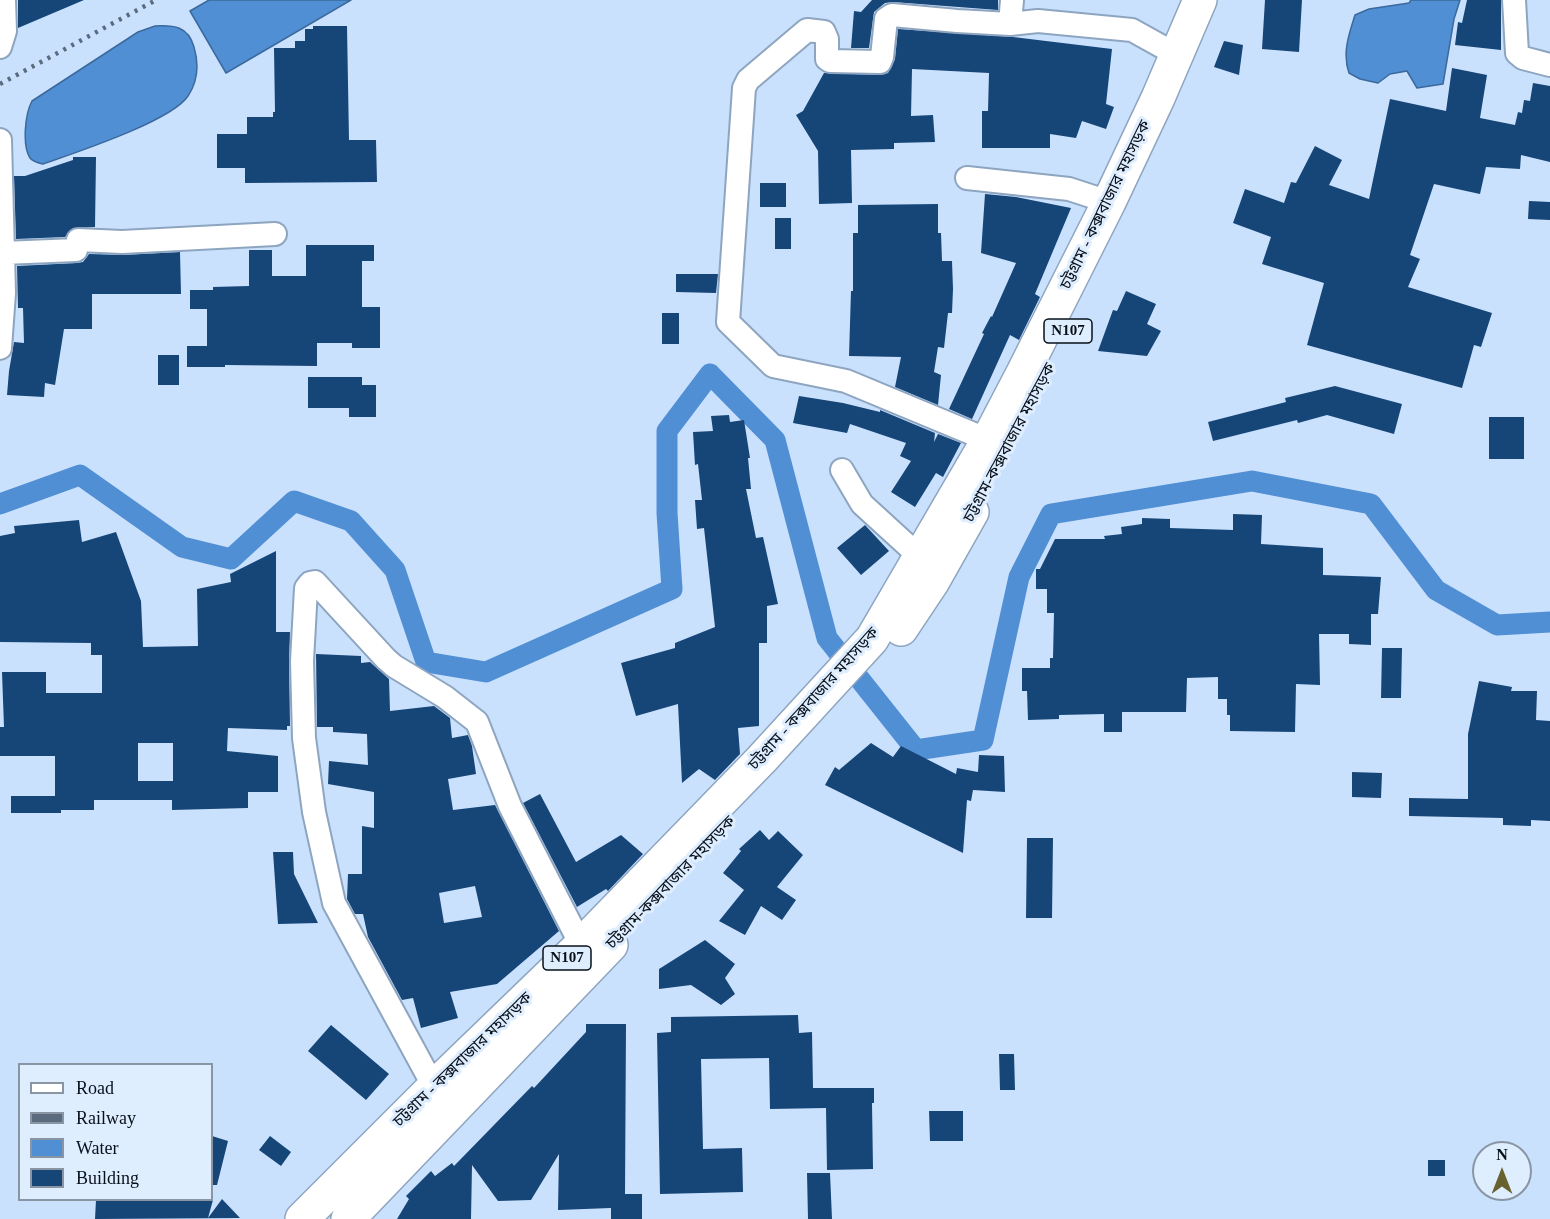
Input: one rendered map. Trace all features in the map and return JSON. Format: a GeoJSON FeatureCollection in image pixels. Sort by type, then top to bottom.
{"type":"FeatureCollection","features":[{"type":"Feature","properties":{"kind":"highway","name":"চট্টগ্রাম - কক্সবাজার মহাসড়ক"},"geometry":{"type":"LineString","coordinates":[[880,643],[920,557],[988,440],[1109,202],[1200,0]]}},
{"type":"Feature","properties":{"kind":"highway","name":"চট্টগ্রাম-কক্সবাজার মহাসড়ক"},"geometry":{"type":"LineString","coordinates":[[880,643],[933,581],[1045,380],[1218,0]]}},
{"type":"Feature","properties":{"kind":"highway","name":"N107"},"geometry":{"type":"LineString","coordinates":[[833,695],[880,643]]}},
{"type":"Feature","properties":{"kind":"highway","name":"চট্টগ্রাম - কক্সবাজার মহাসড়ক"},"geometry":{"type":"LineString","coordinates":[[302,1219],[581,945],[760,760],[833,695]]}},
{"type":"Feature","properties":{"kind":"highway","name":"চট্টগ্রাম-কক্সবাজার মহাসড়ক"},"geometry":{"type":"LineString","coordinates":[[348,1219],[763,787],[833,695]]}},
{"type":"Feature","properties":{"kind":"street"},"geometry":{"type":"LineString","coordinates":[[0,47],[5,31],[4,0]]}},
{"type":"Feature","properties":{"kind":"street"},"geometry":{"type":"LineString","coordinates":[[1010,24],[1012,0]]}},
{"type":"Feature","properties":{"kind":"street"},"geometry":{"type":"LineString","coordinates":[[1514,0],[1517,53],[1523,58],[1550,65]]}},
{"type":"Feature","properties":{"kind":"street"},"geometry":{"type":"LineString","coordinates":[[988,440],[846,381],[773,366],[728,322],[744,88],[748,80],[816,31],[827,39],[827,59],[830,61],[880,62],[885,21],[889,16],[1010,24],[1038,21],[1132,30],[1177,55]]}},
{"type":"Feature","properties":{"kind":"street"},"geometry":{"type":"LineString","coordinates":[[0,140],[4,293],[0,348]]}},
{"type":"Feature","properties":{"kind":"street"},"geometry":{"type":"LineString","coordinates":[[967,178],[1069,189],[1109,202]]}},
{"type":"Feature","properties":{"kind":"street"},"geometry":{"type":"LineString","coordinates":[[3,253],[76,250],[78,240],[122,242],[274,234]]}},
{"type":"Feature","properties":{"kind":"street"},"geometry":{"type":"LineString","coordinates":[[842,470],[862,504],[920,557]]}},
{"type":"Feature","properties":{"kind":"street"},"geometry":{"type":"LineString","coordinates":[[434,1087],[334,903],[314,812],[304,738],[302,661],[306,588],[309,583],[315,582],[394,666],[445,697],[477,722],[510,806],[581,945]]}},
{"type":"Feature","properties":{"kind":"water"},"geometry":{"type":"Polygon","coordinates":[[[209,0],[351,0],[226,73],[190,11],[209,0]]]}},
{"type":"Feature","properties":{"kind":"water"},"geometry":{"type":"Polygon","coordinates":[[[1411,0],[1460,0],[1454,19],[1443,84],[1417,88],[1407,71],[1390,74],[1378,83],[1360,79],[1349,73],[1346,51],[1355,15],[1369,9],[1409,3],[1411,0]]]}},
{"type":"Feature","properties":{"kind":"water"},"geometry":{"type":"Polygon","coordinates":[[[155,26],[179,28],[191,40],[196,53],[197,72],[188,96],[163,116],[121,135],[43,164],[31,159],[26,145],[25,130],[32,101],[138,32],[155,26]]]}},
{"type":"Feature","properties":{"kind":"building"},"geometry":{"type":"Polygon","coordinates":[[[18,0],[84,0],[18,28],[18,0]]]}},
{"type":"Feature","properties":{"kind":"building"},"geometry":{"type":"Polygon","coordinates":[[[872,0],[998,0],[998,10],[885,3],[874,12],[869,48],[851,48],[854,11],[861,12],[872,0]]]}},
{"type":"Feature","properties":{"kind":"building"},"geometry":{"type":"Polygon","coordinates":[[[1265,0],[1302,0],[1299,52],[1262,49],[1265,0]]]}},
{"type":"Feature","properties":{"kind":"building"},"geometry":{"type":"Polygon","coordinates":[[[1467,0],[1501,0],[1501,50],[1455,45],[1458,22],[1462,23],[1467,0]]]}},
{"type":"Feature","properties":{"kind":"building"},"geometry":{"type":"Polygon","coordinates":[[[313,26],[347,26],[349,140],[376,140],[377,182],[245,183],[245,168],[217,168],[217,134],[247,134],[247,117],[273,117],[273,112],[275,112],[274,48],[295,48],[295,41],[305,41],[305,29],[313,29],[313,26]]]}},
{"type":"Feature","properties":{"kind":"building"},"geometry":{"type":"Polygon","coordinates":[[[898,29],[1013,37],[1112,49],[1106,104],[1114,107],[1106,129],[1082,121],[1076,138],[1050,134],[1050,148],[982,148],[982,111],[988,111],[989,73],[912,69],[911,116],[933,115],[935,142],[894,143],[894,149],[851,150],[852,203],[819,204],[818,151],[796,115],[803,111],[824,73],[880,75],[888,73],[895,59],[898,29]]]}},
{"type":"Feature","properties":{"kind":"building"},"geometry":{"type":"Polygon","coordinates":[[[1224,41],[1243,45],[1239,75],[1214,67],[1224,41]]]}},
{"type":"Feature","properties":{"kind":"building"},"geometry":{"type":"Polygon","coordinates":[[[1452,68],[1487,75],[1480,118],[1515,125],[1518,112],[1522,113],[1524,100],[1530,101],[1533,83],[1550,86],[1550,162],[1521,155],[1520,169],[1486,167],[1480,194],[1434,184],[1410,255],[1420,259],[1408,287],[1492,313],[1481,347],[1474,345],[1462,388],[1307,345],[1324,283],[1262,264],[1271,237],[1233,223],[1245,189],[1284,203],[1291,182],[1296,183],[1315,146],[1342,160],[1329,185],[1369,199],[1390,99],[1446,111],[1452,68]]]}},
{"type":"Feature","properties":{"kind":"building"},"geometry":{"type":"Polygon","coordinates":[[[73,157],[96,157],[95,227],[73,228],[65,237],[16,239],[14,176],[25,176],[73,160],[73,157]]]}},
{"type":"Feature","properties":{"kind":"building"},"geometry":{"type":"Polygon","coordinates":[[[760,183],[786,183],[786,207],[760,207],[760,183]]]}},
{"type":"Feature","properties":{"kind":"building"},"geometry":{"type":"Polygon","coordinates":[[[985,194],[1016,197],[1071,208],[1035,294],[1040,297],[1019,340],[1010,335],[972,419],[949,409],[1016,263],[981,253],[985,194]]]}},
{"type":"Feature","properties":{"kind":"building"},"geometry":{"type":"Polygon","coordinates":[[[1529,201],[1550,202],[1550,220],[1528,219],[1529,201]]]}},
{"type":"Feature","properties":{"kind":"building"},"geometry":{"type":"Polygon","coordinates":[[[938,204],[938,233],[941,233],[942,261],[952,261],[953,289],[952,313],[948,313],[944,348],[938,347],[934,372],[941,375],[938,405],[895,387],[901,357],[849,356],[851,291],[853,291],[853,233],[858,233],[858,205],[938,204]]]}},
{"type":"Feature","properties":{"kind":"building"},"geometry":{"type":"Polygon","coordinates":[[[775,218],[791,218],[791,249],[775,249],[775,218]]]}},
{"type":"Feature","properties":{"kind":"building"},"geometry":{"type":"Polygon","coordinates":[[[306,245],[374,245],[374,261],[362,261],[362,307],[380,307],[380,348],[352,348],[352,343],[317,343],[317,366],[187,367],[187,346],[207,346],[207,309],[190,309],[190,290],[249,286],[249,250],[272,250],[272,276],[306,276],[306,245]]]}},
{"type":"Feature","properties":{"kind":"building"},"geometry":{"type":"Polygon","coordinates":[[[180,252],[181,294],[92,294],[92,329],[64,329],[55,385],[45,383],[44,397],[7,395],[14,342],[24,343],[23,308],[18,308],[17,266],[83,262],[89,254],[180,252]]]}},
{"type":"Feature","properties":{"kind":"building"},"geometry":{"type":"Polygon","coordinates":[[[676,274],[718,274],[716,293],[676,292],[676,274]]]}},
{"type":"Feature","properties":{"kind":"building"},"geometry":{"type":"Polygon","coordinates":[[[1126,291],[1156,304],[1147,324],[1161,331],[1147,356],[1098,351],[1113,310],[1117,311],[1126,291]]]}},
{"type":"Feature","properties":{"kind":"building"},"geometry":{"type":"Polygon","coordinates":[[[662,313],[679,313],[679,344],[662,344],[662,313]]]}},
{"type":"Feature","properties":{"kind":"building"},"geometry":{"type":"Polygon","coordinates":[[[158,355],[179,355],[179,385],[158,385],[158,355]]]}},
{"type":"Feature","properties":{"kind":"building"},"geometry":{"type":"Polygon","coordinates":[[[308,377],[362,377],[362,385],[376,385],[376,417],[349,417],[349,408],[308,408],[308,377]]]}},
{"type":"Feature","properties":{"kind":"building"},"geometry":{"type":"Polygon","coordinates":[[[1335,386],[1402,404],[1394,434],[1327,415],[1213,441],[1208,422],[1286,402],[1285,398],[1335,386]]]}},
{"type":"Feature","properties":{"kind":"building"},"geometry":{"type":"Polygon","coordinates":[[[799,396],[880,412],[880,410],[935,433],[934,442],[938,434],[961,443],[943,477],[936,473],[915,507],[891,492],[911,461],[900,456],[906,443],[850,424],[847,433],[793,423],[799,396]]]}},
{"type":"Feature","properties":{"kind":"building"},"geometry":{"type":"Polygon","coordinates":[[[729,415],[730,422],[744,420],[750,458],[748,458],[751,489],[746,489],[756,538],[763,537],[778,604],[767,606],[767,643],[759,643],[759,726],[738,728],[740,754],[715,780],[699,769],[682,783],[678,704],[636,716],[621,663],[675,648],[675,643],[715,627],[704,528],[697,529],[695,500],[702,500],[698,464],[695,465],[693,432],[713,431],[711,416],[729,415]]]}},
{"type":"Feature","properties":{"kind":"building"},"geometry":{"type":"Polygon","coordinates":[[[1489,417],[1524,417],[1524,459],[1489,459],[1489,417]]]}},
{"type":"Feature","properties":{"kind":"building"},"geometry":{"type":"Polygon","coordinates":[[[1233,514],[1262,515],[1261,544],[1323,548],[1323,575],[1381,577],[1378,614],[1371,614],[1371,645],[1349,644],[1349,634],[1319,634],[1320,685],[1296,684],[1295,732],[1230,731],[1227,699],[1218,699],[1218,677],[1187,678],[1186,712],[1122,712],[1122,732],[1104,732],[1104,714],[1059,715],[1059,719],[1028,720],[1027,691],[1022,691],[1022,668],[1050,668],[1050,658],[1053,658],[1054,613],[1047,613],[1047,589],[1036,589],[1036,569],[1040,569],[1055,539],[1105,539],[1104,536],[1122,534],[1121,527],[1142,524],[1142,518],[1170,519],[1170,528],[1233,530],[1233,514]]]}},
{"type":"Feature","properties":{"kind":"building"},"geometry":{"type":"Polygon","coordinates":[[[79,520],[82,542],[116,532],[141,601],[143,647],[198,646],[197,589],[231,582],[230,574],[276,551],[276,632],[290,632],[290,726],[287,726],[287,730],[228,728],[227,751],[278,756],[278,792],[248,792],[248,808],[172,810],[172,800],[94,800],[94,810],[61,810],[61,813],[11,813],[11,796],[55,796],[55,756],[0,756],[0,727],[4,727],[2,672],[46,672],[46,693],[102,693],[102,655],[91,655],[91,643],[0,642],[0,536],[15,533],[14,526],[79,520]],[[138,743],[138,781],[173,781],[173,743],[138,743]]]}},
{"type":"Feature","properties":{"kind":"building"},"geometry":{"type":"Polygon","coordinates":[[[865,525],[889,551],[861,575],[837,548],[865,525]]]}},
{"type":"Feature","properties":{"kind":"building"},"geometry":{"type":"Polygon","coordinates":[[[1382,648],[1402,648],[1401,698],[1381,698],[1382,648]]]}},
{"type":"Feature","properties":{"kind":"building"},"geometry":{"type":"Polygon","coordinates":[[[316,654],[361,656],[361,663],[370,662],[389,679],[390,711],[434,706],[450,718],[452,738],[468,735],[476,774],[448,779],[453,810],[495,805],[559,931],[497,984],[450,992],[458,1018],[421,1028],[413,998],[402,1000],[368,937],[363,914],[355,914],[347,899],[348,874],[362,874],[362,826],[374,828],[374,792],[328,784],[329,761],[368,765],[367,734],[333,732],[333,727],[317,727],[316,654]],[[475,886],[439,893],[444,923],[482,917],[475,886]]]}},
{"type":"Feature","properties":{"kind":"building"},"geometry":{"type":"Polygon","coordinates":[[[1479,681],[1512,687],[1511,691],[1537,691],[1536,720],[1550,721],[1550,821],[1531,820],[1531,826],[1503,825],[1503,818],[1409,816],[1409,798],[1468,799],[1468,734],[1479,681]]]}},
{"type":"Feature","properties":{"kind":"building"},"geometry":{"type":"Polygon","coordinates":[[[871,743],[893,757],[901,746],[956,774],[957,768],[978,772],[979,755],[1004,756],[1005,792],[973,790],[971,801],[967,800],[963,853],[825,785],[835,767],[839,770],[871,743]]]}},
{"type":"Feature","properties":{"kind":"building"},"geometry":{"type":"Polygon","coordinates":[[[1352,772],[1382,773],[1381,798],[1352,797],[1352,772]]]}},
{"type":"Feature","properties":{"kind":"building"},"geometry":{"type":"Polygon","coordinates":[[[540,794],[576,862],[621,835],[643,854],[608,891],[606,889],[577,907],[523,803],[540,794]]]}},
{"type":"Feature","properties":{"kind":"building"},"geometry":{"type":"Polygon","coordinates":[[[760,830],[769,840],[778,831],[803,855],[777,887],[796,900],[782,920],[761,906],[745,935],[719,921],[744,890],[723,873],[741,851],[739,849],[760,830]]]}},
{"type":"Feature","properties":{"kind":"building"},"geometry":{"type":"Polygon","coordinates":[[[1027,838],[1053,838],[1052,918],[1026,918],[1027,838]]]}},
{"type":"Feature","properties":{"kind":"building"},"geometry":{"type":"Polygon","coordinates":[[[273,852],[293,852],[294,874],[318,923],[278,924],[273,852]]]}},
{"type":"Feature","properties":{"kind":"building"},"geometry":{"type":"Polygon","coordinates":[[[705,940],[735,964],[725,978],[735,994],[721,1005],[691,985],[659,989],[659,969],[705,940]]]}},
{"type":"Feature","properties":{"kind":"building"},"geometry":{"type":"Polygon","coordinates":[[[798,1015],[799,1033],[812,1032],[813,1088],[874,1088],[874,1103],[872,1103],[873,1169],[827,1170],[826,1108],[770,1109],[769,1058],[701,1059],[703,1149],[742,1148],[743,1192],[660,1194],[657,1033],[671,1032],[671,1017],[798,1015]]]}},
{"type":"Feature","properties":{"kind":"building"},"geometry":{"type":"Polygon","coordinates":[[[586,1024],[626,1024],[625,1194],[642,1194],[642,1219],[611,1219],[611,1208],[558,1210],[559,1154],[531,1200],[498,1201],[472,1165],[471,1219],[397,1219],[409,1199],[406,1196],[431,1171],[435,1176],[452,1163],[454,1166],[532,1086],[534,1088],[586,1032],[586,1024]]]}},
{"type":"Feature","properties":{"kind":"building"},"geometry":{"type":"Polygon","coordinates":[[[331,1025],[389,1074],[366,1100],[308,1051],[331,1025]]]}},
{"type":"Feature","properties":{"kind":"building"},"geometry":{"type":"Polygon","coordinates":[[[999,1054],[1014,1054],[1015,1090],[1000,1090],[999,1054]]]}},
{"type":"Feature","properties":{"kind":"building"},"geometry":{"type":"Polygon","coordinates":[[[929,1111],[963,1111],[963,1141],[930,1141],[929,1111]]]}},
{"type":"Feature","properties":{"kind":"building"},"geometry":{"type":"Polygon","coordinates":[[[213,1136],[228,1141],[217,1185],[213,1185],[213,1136]]]}},
{"type":"Feature","properties":{"kind":"building"},"geometry":{"type":"Polygon","coordinates":[[[270,1136],[291,1152],[281,1166],[259,1150],[270,1136]]]}},
{"type":"Feature","properties":{"kind":"building"},"geometry":{"type":"Polygon","coordinates":[[[1428,1160],[1445,1160],[1445,1176],[1428,1176],[1428,1160]]]}},
{"type":"Feature","properties":{"kind":"building"},"geometry":{"type":"Polygon","coordinates":[[[807,1173],[830,1173],[832,1219],[808,1219],[807,1173]]]}},
{"type":"Feature","properties":{"kind":"building"},"geometry":{"type":"Polygon","coordinates":[[[222,1199],[240,1218],[95,1219],[96,1201],[213,1201],[208,1218],[222,1199]]]}},
{"type":"Feature","properties":{"kind":"waterway"},"geometry":{"type":"LineString","coordinates":[[0,504],[80,475],[182,547],[231,559],[294,501],[351,521],[395,570],[426,662],[486,672],[672,589],[667,513],[667,431],[710,374],[775,440],[827,638],[916,750],[983,740],[1019,577],[1051,514],[1252,481],[1371,504],[1436,590],[1497,625],[1550,622]]}},
{"type":"Feature","properties":{"kind":"railway"},"geometry":{"type":"LineString","coordinates":[[0,84],[156,0]]}}]}
